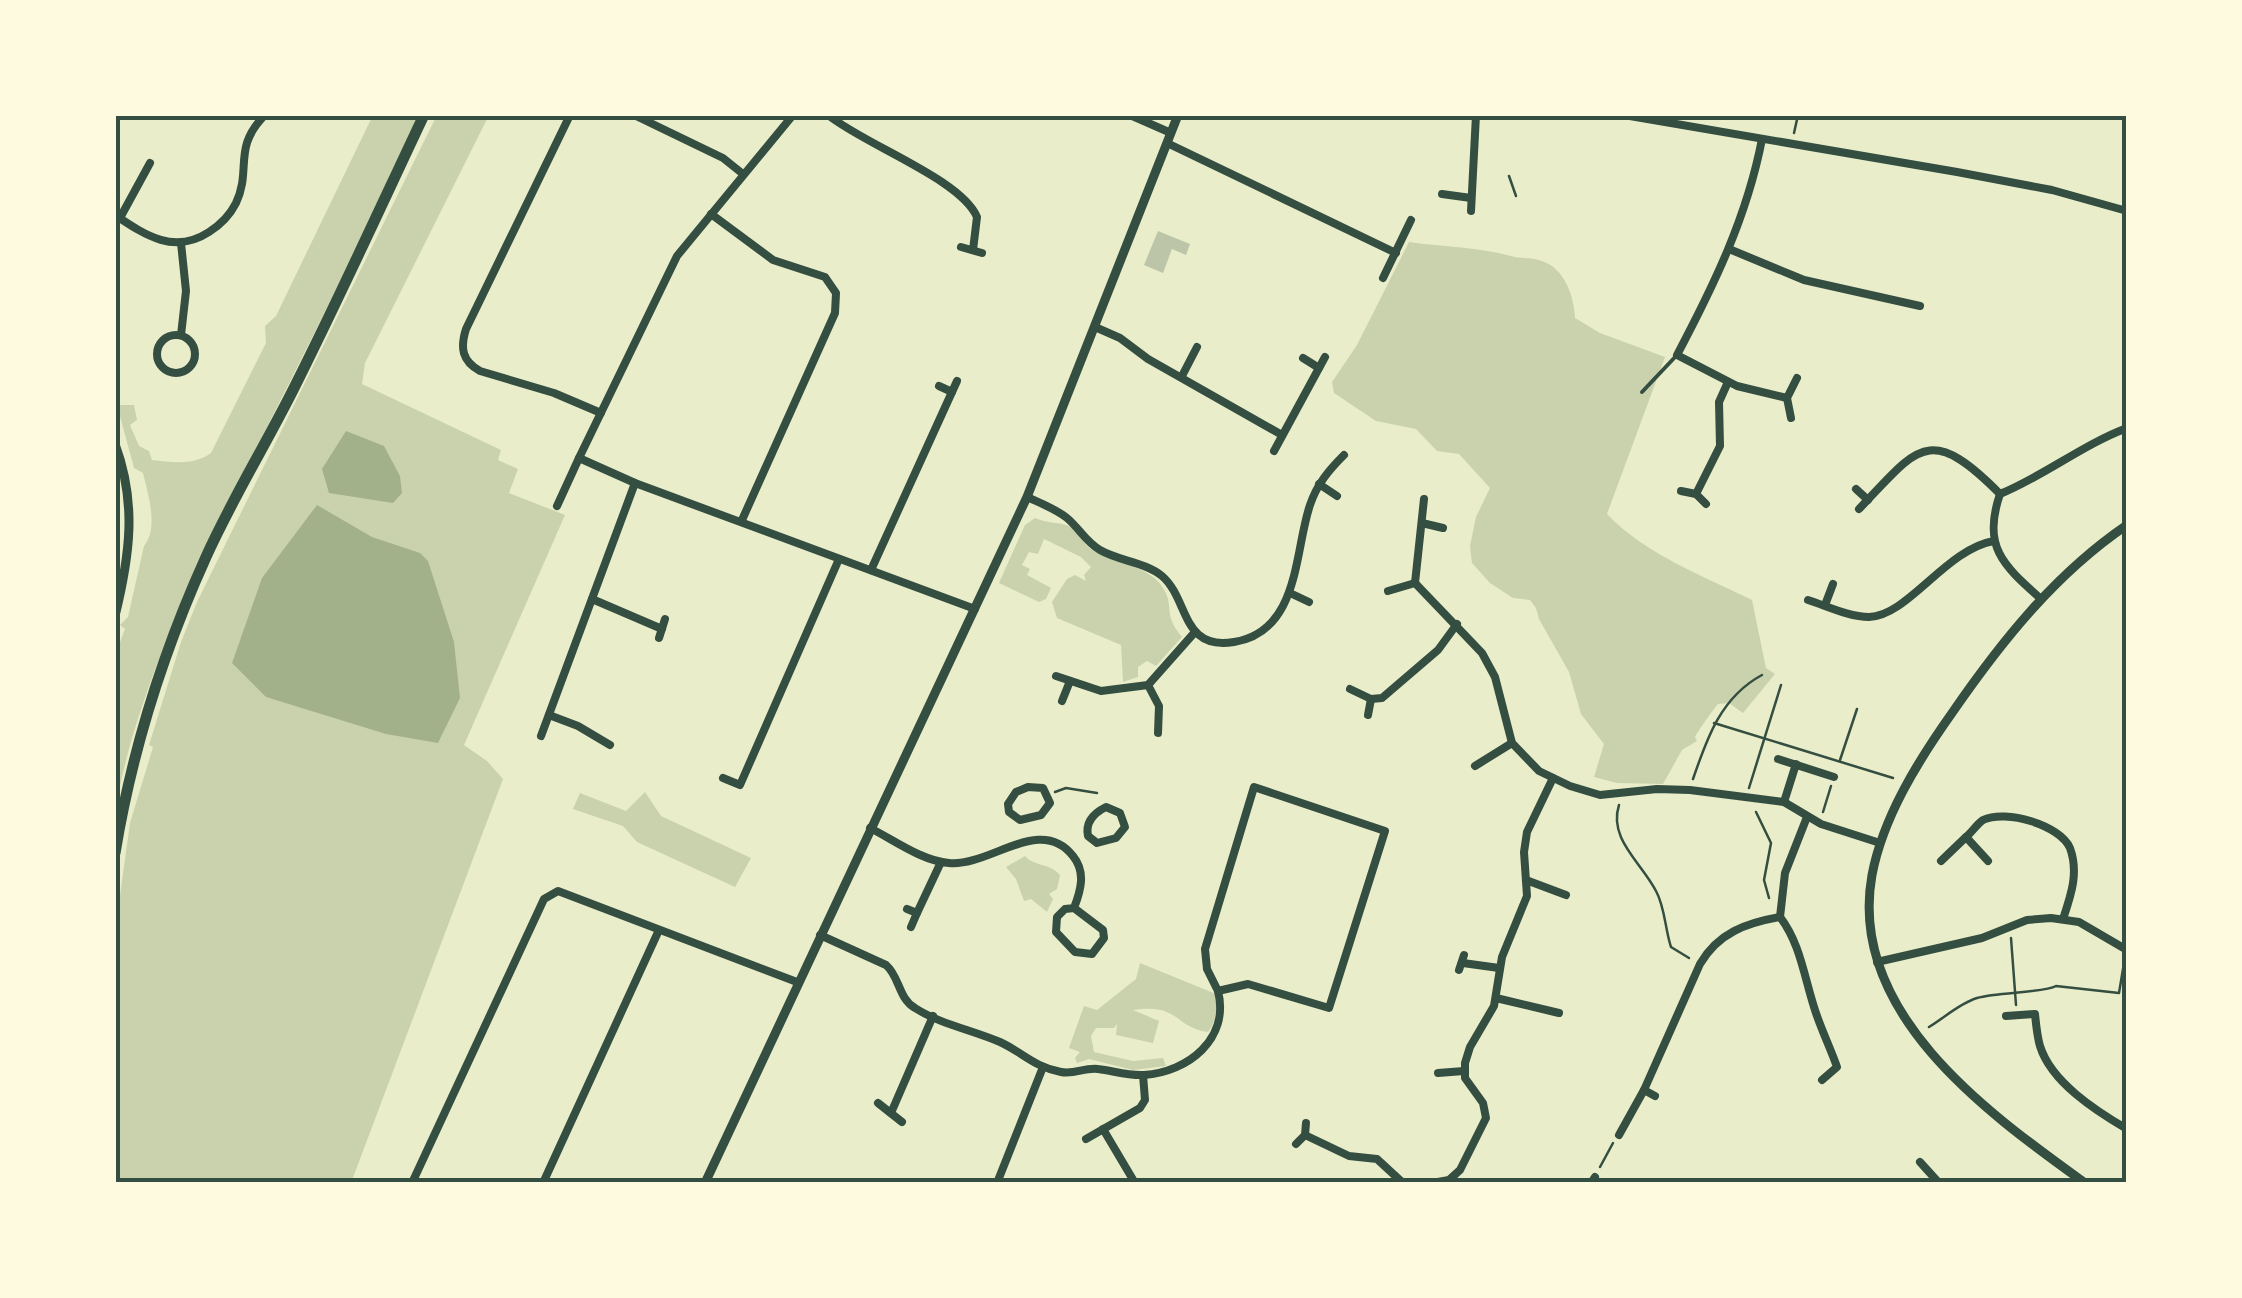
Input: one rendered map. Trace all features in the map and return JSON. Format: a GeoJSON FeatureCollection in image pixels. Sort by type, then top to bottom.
{"type":"FeatureCollection","features":[{"type":"Feature","properties":{"kind":"main road"},"geometry":{"type":"LineString","coordinates":[[115,853],[142,728],[171,641],[200,572],[297,383],[424,115]]}},
{"type":"Feature","properties":{"kind":"street"},"geometry":{"type":"LineString","coordinates":[[150,164],[117,217],[141,234],[158,240],[181,243],[201,237],[228,215],[237,201],[248,136],[265,115]]}},
{"type":"Feature","properties":{"kind":"street"},"geometry":{"type":"LineString","coordinates":[[570,115],[466,329],[462,350],[466,360],[480,371],[554,392],[601,413]]}},
{"type":"Feature","properties":{"kind":"street"},"geometry":{"type":"LineString","coordinates":[[634,115],[722,158],[744,174]]}},
{"type":"Feature","properties":{"kind":"street"},"geometry":{"type":"LineString","coordinates":[[556,506],[672,264],[793,115]]}},
{"type":"Feature","properties":{"kind":"street"},"geometry":{"type":"LineString","coordinates":[[828,115],[865,141],[962,195],[977,217],[978,252],[962,247]]}},
{"type":"Feature","properties":{"kind":"street"},"geometry":{"type":"LineString","coordinates":[[1130,115],[1396,253]]}},
{"type":"Feature","properties":{"kind":"street"},"geometry":{"type":"LineString","coordinates":[[705,1183],[1027,497],[1178,115]]}},
{"type":"Feature","properties":{"kind":"street"},"geometry":{"type":"LineString","coordinates":[[1470,211],[1476,115]]}},
{"type":"Feature","properties":{"kind":"street"},"geometry":{"type":"LineString","coordinates":[[1624,115],[2033,187],[2127,211]]}},
{"type":"Feature","properties":{"kind":"street"},"geometry":{"type":"LineString","coordinates":[[1762,139],[1753,182],[1729,249],[1677,355],[1728,382],[1787,398]]}},
{"type":"Feature","properties":{"kind":"street"},"geometry":{"type":"LineString","coordinates":[[1442,194],[1472,198]]}},
{"type":"Feature","properties":{"kind":"street"},"geometry":{"type":"LineString","coordinates":[[710,214],[766,255],[825,277],[838,299],[742,520]]}},
{"type":"Feature","properties":{"kind":"street"},"geometry":{"type":"LineString","coordinates":[[1383,278],[1411,220]]}},
{"type":"Feature","properties":{"kind":"street"},"geometry":{"type":"LineString","coordinates":[[181,243],[186,291],[181,335]]}},
{"type":"Feature","properties":{"kind":"street"},"geometry":{"type":"LineString","coordinates":[[1729,249],[1804,280],[1920,306]]}},
{"type":"Feature","properties":{"kind":"street"},"geometry":{"type":"LineString","coordinates":[[1095,327],[1282,435]]}},
{"type":"Feature","properties":{"kind":"street"},"geometry":{"type":"LineString","coordinates":[[181,335],[191,342],[194,359],[182,372],[170,372],[159,364],[158,345],[168,336],[181,335]]}},
{"type":"Feature","properties":{"kind":"street"},"geometry":{"type":"LineString","coordinates":[[1182,376],[1197,347]]}},
{"type":"Feature","properties":{"kind":"street"},"geometry":{"type":"LineString","coordinates":[[1274,450],[1326,357]]}},
{"type":"Feature","properties":{"kind":"street"},"geometry":{"type":"LineString","coordinates":[[1303,358],[1319,368]]}},
{"type":"Feature","properties":{"kind":"street"},"geometry":{"type":"LineString","coordinates":[[1791,418],[1787,398],[1797,378]]}},
{"type":"Feature","properties":{"kind":"street"},"geometry":{"type":"LineString","coordinates":[[871,570],[957,381]]}},
{"type":"Feature","properties":{"kind":"street"},"geometry":{"type":"LineString","coordinates":[[1696,494],[1720,446],[1719,402],[1728,382]]}},
{"type":"Feature","properties":{"kind":"street"},"geometry":{"type":"LineString","coordinates":[[939,386],[952,392]]}},
{"type":"Feature","properties":{"kind":"street"},"geometry":{"type":"LineString","coordinates":[[2000,494],[2028,483],[2127,428]]}},
{"type":"Feature","properties":{"kind":"street"},"geometry":{"type":"LineString","coordinates":[[115,444],[131,506],[131,542],[115,616]]}},
{"type":"Feature","properties":{"kind":"street"},"geometry":{"type":"LineString","coordinates":[[1859,509],[1910,456],[1930,450],[1960,459],[2000,494]]}},
{"type":"Feature","properties":{"kind":"street"},"geometry":{"type":"LineString","coordinates":[[1027,497],[1068,519],[1102,551],[1166,579],[1195,632],[1218,642],[1244,639],[1270,622],[1290,593],[1308,513],[1319,484],[1344,454]]}},
{"type":"Feature","properties":{"kind":"street"},"geometry":{"type":"LineString","coordinates":[[579,458],[635,483],[975,609]]}},
{"type":"Feature","properties":{"kind":"street"},"geometry":{"type":"LineString","coordinates":[[541,736],[635,483]]}},
{"type":"Feature","properties":{"kind":"street"},"geometry":{"type":"LineString","coordinates":[[1319,484],[1337,496]]}},
{"type":"Feature","properties":{"kind":"street"},"geometry":{"type":"LineString","coordinates":[[1856,488],[1868,500]]}},
{"type":"Feature","properties":{"kind":"street"},"geometry":{"type":"LineString","coordinates":[[1681,491],[1696,494],[1706,504]]}},
{"type":"Feature","properties":{"kind":"street"},"geometry":{"type":"LineString","coordinates":[[2000,494],[1993,519],[1994,541],[2006,566],[2041,599]]}},
{"type":"Feature","properties":{"kind":"street"},"geometry":{"type":"LineString","coordinates":[[1424,499],[1415,582],[1422,594],[1457,624],[1492,669],[1512,743],[1529,764],[1590,794],[1690,790],[1784,802],[1806,817],[1880,843]]}},
{"type":"Feature","properties":{"kind":"street"},"geometry":{"type":"LineString","coordinates":[[1422,523],[1444,528]]}},
{"type":"Feature","properties":{"kind":"street"},"geometry":{"type":"LineString","coordinates":[[2085,1183],[1992,1110],[1942,1062],[1900,1012],[1877,962],[1869,894],[1880,843],[1940,730],[1990,660],[2041,599],[2080,560],[2127,525]]}},
{"type":"Feature","properties":{"kind":"street"},"geometry":{"type":"LineString","coordinates":[[1808,600],[1866,617],[1885,614],[1960,554],[1977,544],[1994,541]]}},
{"type":"Feature","properties":{"kind":"street"},"geometry":{"type":"LineString","coordinates":[[723,778],[740,785],[839,558]]}},
{"type":"Feature","properties":{"kind":"street"},"geometry":{"type":"LineString","coordinates":[[1388,591],[1415,582]]}},
{"type":"Feature","properties":{"kind":"street"},"geometry":{"type":"LineString","coordinates":[[1825,606],[1833,584]]}},
{"type":"Feature","properties":{"kind":"street"},"geometry":{"type":"LineString","coordinates":[[1290,593],[1309,602]]}},
{"type":"Feature","properties":{"kind":"street"},"geometry":{"type":"LineString","coordinates":[[592,598],[662,628]]}},
{"type":"Feature","properties":{"kind":"street"},"geometry":{"type":"LineString","coordinates":[[1350,689],[1371,699],[1386,694],[1438,650],[1457,624]]}},
{"type":"Feature","properties":{"kind":"street"},"geometry":{"type":"LineString","coordinates":[[1056,676],[1102,691],[1148,684],[1195,632]]}},
{"type":"Feature","properties":{"kind":"street"},"geometry":{"type":"LineString","coordinates":[[1062,701],[1070,681]]}},
{"type":"Feature","properties":{"kind":"street"},"geometry":{"type":"LineString","coordinates":[[1148,684],[1159,706],[1158,733]]}},
{"type":"Feature","properties":{"kind":"street"},"geometry":{"type":"LineString","coordinates":[[1368,715],[1371,699]]}},
{"type":"Feature","properties":{"kind":"street"},"geometry":{"type":"LineString","coordinates":[[549,715],[610,745]]}},
{"type":"Feature","properties":{"kind":"street"},"geometry":{"type":"LineString","coordinates":[[1476,766],[1512,743]]}},
{"type":"Feature","properties":{"kind":"street"},"geometry":{"type":"LineString","coordinates":[[1778,759],[1834,777]]}},
{"type":"Feature","properties":{"kind":"street"},"geometry":{"type":"LineString","coordinates":[[1784,802],[1796,764]]}},
{"type":"Feature","properties":{"kind":"street"},"geometry":{"type":"LineString","coordinates":[[1432,1183],[1449,1181],[1460,1170],[1486,1118],[1483,1103],[1468,1084],[1464,1071],[1470,1046],[1491,1014],[1496,998],[1500,968],[1524,904],[1527,832],[1553,778]]}},
{"type":"Feature","properties":{"kind":"street"},"geometry":{"type":"LineString","coordinates":[[1034,786],[1044,788],[1049,796],[1045,812],[1030,819],[1016,818],[1009,812],[1012,796],[1034,786]]}},
{"type":"Feature","properties":{"kind":"street"},"geometry":{"type":"LineString","coordinates":[[820,934],[886,965],[908,1002],[1002,1043],[1025,1060],[1064,1073],[1094,1068],[1143,1076],[1183,1064],[1206,1047],[1219,1022],[1218,991],[1207,969],[1205,948],[1254,787],[1386,831],[1329,1008],[1248,984],[1218,991]]}},
{"type":"Feature","properties":{"kind":"street"},"geometry":{"type":"LineString","coordinates":[[1106,807],[1117,810],[1125,822],[1120,834],[1102,843],[1090,839],[1087,826],[1092,817],[1106,807]]}},
{"type":"Feature","properties":{"kind":"street"},"geometry":{"type":"LineString","coordinates":[[1806,817],[1785,873],[1780,917],[1788,927],[1807,976],[1837,1067],[1822,1080]]}},
{"type":"Feature","properties":{"kind":"street"},"geometry":{"type":"LineString","coordinates":[[1030,819],[1035,839]]}},
{"type":"Feature","properties":{"kind":"street"},"geometry":{"type":"LineString","coordinates":[[1941,861],[1984,820],[2032,820],[2069,845],[2075,882],[2063,918]]}},
{"type":"Feature","properties":{"kind":"street"},"geometry":{"type":"LineString","coordinates":[[870,828],[942,862],[974,861],[1035,839],[1048,840],[1072,854],[1080,866],[1082,880],[1074,908]]}},
{"type":"Feature","properties":{"kind":"street"},"geometry":{"type":"LineString","coordinates":[[1966,837],[1988,861]]}},
{"type":"Feature","properties":{"kind":"street"},"geometry":{"type":"LineString","coordinates":[[1072,854],[1090,839]]}},
{"type":"Feature","properties":{"kind":"street"},"geometry":{"type":"LineString","coordinates":[[911,927],[942,862]]}},
{"type":"Feature","properties":{"kind":"street"},"geometry":{"type":"LineString","coordinates":[[1526,880],[1566,895]]}},
{"type":"Feature","properties":{"kind":"street"},"geometry":{"type":"LineString","coordinates":[[412,1183],[544,900],[558,892],[797,982]]}},
{"type":"Feature","properties":{"kind":"street"},"geometry":{"type":"LineString","coordinates":[[907,908],[917,914]]}},
{"type":"Feature","properties":{"kind":"street"},"geometry":{"type":"LineString","coordinates":[[1074,908],[1103,930],[1104,938],[1092,954],[1074,952],[1056,932],[1057,917],[1065,909],[1074,908]]}},
{"type":"Feature","properties":{"kind":"street"},"geometry":{"type":"LineString","coordinates":[[1619,1135],[1710,949],[1728,934],[1755,921],[1780,917]]}},
{"type":"Feature","properties":{"kind":"street"},"geometry":{"type":"LineString","coordinates":[[1877,962],[1982,938],[2028,920],[2063,918],[2094,928],[2127,950]]}},
{"type":"Feature","properties":{"kind":"street"},"geometry":{"type":"LineString","coordinates":[[543,1183],[659,930]]}},
{"type":"Feature","properties":{"kind":"street"},"geometry":{"type":"LineString","coordinates":[[1462,963],[1500,968]]}},
{"type":"Feature","properties":{"kind":"street"},"geometry":{"type":"LineString","coordinates":[[1496,998],[1559,1014]]}},
{"type":"Feature","properties":{"kind":"street"},"geometry":{"type":"LineString","coordinates":[[2006,1016],[2035,1014],[2039,1045],[2054,1070],[2082,1098],[2127,1129]]}},
{"type":"Feature","properties":{"kind":"street"},"geometry":{"type":"LineString","coordinates":[[891,1113],[933,1016]]}},
{"type":"Feature","properties":{"kind":"street"},"geometry":{"type":"LineString","coordinates":[[997,1183],[1044,1066]]}},
{"type":"Feature","properties":{"kind":"street"},"geometry":{"type":"LineString","coordinates":[[1438,1073],[1464,1071]]}},
{"type":"Feature","properties":{"kind":"street"},"geometry":{"type":"LineString","coordinates":[[1086,1139],[1143,1104],[1143,1076]]}},
{"type":"Feature","properties":{"kind":"street"},"geometry":{"type":"LineString","coordinates":[[1644,1090],[1655,1096]]}},
{"type":"Feature","properties":{"kind":"street"},"geometry":{"type":"LineString","coordinates":[[878,1103],[902,1122]]}},
{"type":"Feature","properties":{"kind":"street"},"geometry":{"type":"LineString","coordinates":[[1296,1144],[1305,1135],[1306,1123]]}},
{"type":"Feature","properties":{"kind":"street"},"geometry":{"type":"LineString","coordinates":[[1104,1129],[1136,1183]]}},
{"type":"Feature","properties":{"kind":"street"},"geometry":{"type":"LineString","coordinates":[[1305,1135],[1349,1156],[1377,1158],[1403,1183]]}},
{"type":"Feature","properties":{"kind":"street"},"geometry":{"type":"LineString","coordinates":[[1920,1162],[1939,1183]]}},
{"type":"Feature","properties":{"kind":"street"},"geometry":{"type":"LineString","coordinates":[[2058,1183],[2068,1171]]}},
{"type":"Feature","properties":{"kind":"lane"},"geometry":{"type":"LineString","coordinates":[[1642,392],[1677,355]]}},
{"type":"Feature","properties":{"kind":"path"},"geometry":{"type":"LineString","coordinates":[[1792,144],[1798,115]]}},
{"type":"Feature","properties":{"kind":"path"},"geometry":{"type":"LineString","coordinates":[[1509,176],[1516,196]]}},
{"type":"Feature","properties":{"kind":"path"},"geometry":{"type":"LineString","coordinates":[[1690,790],[1714,723],[1738,691],[1762,676]]}},
{"type":"Feature","properties":{"kind":"path"},"geometry":{"type":"LineString","coordinates":[[1749,790],[1782,685]]}},
{"type":"Feature","properties":{"kind":"path"},"geometry":{"type":"LineString","coordinates":[[1840,761],[1857,709]]}},
{"type":"Feature","properties":{"kind":"path"},"geometry":{"type":"LineString","coordinates":[[1714,723],[1893,778]]}},
{"type":"Feature","properties":{"kind":"path"},"geometry":{"type":"LineString","coordinates":[[1821,816],[1834,777]]}},
{"type":"Feature","properties":{"kind":"path"},"geometry":{"type":"LineString","coordinates":[[1049,796],[1066,788],[1097,793]]}},
{"type":"Feature","properties":{"kind":"path"},"geometry":{"type":"LineString","coordinates":[[1622,794],[1616,827],[1656,892],[1671,946],[1700,964]]}},
{"type":"Feature","properties":{"kind":"path"},"geometry":{"type":"LineString","coordinates":[[1753,807],[1771,843],[1764,880],[1766,894],[1780,917]]}},
{"type":"Feature","properties":{"kind":"path"},"geometry":{"type":"LineString","coordinates":[[2011,927],[2017,1015]]}},
{"type":"Feature","properties":{"kind":"path"},"geometry":{"type":"LineString","coordinates":[[1928,1028],[1973,998],[2015,990],[2049,990],[2056,986],[2119,993],[2121,968],[2127,958]]}},
{"type":"Feature","properties":{"kind":"path"},"geometry":{"type":"LineString","coordinates":[[1593,1180],[1619,1135]]}},
{"type":"Feature","properties":{"kind":"shaded area"},"geometry":{"type":"Polygon","coordinates":[[[373,115],[420,115],[178,613],[140,713],[115,812],[115,655],[125,629],[120,625],[128,617],[152,521],[143,473],[134,468],[117,405],[134,405],[137,420],[130,425],[139,446],[149,451],[152,460],[190,461],[211,453],[266,343],[265,326],[276,316],[373,115]]]}},
{"type":"Feature","properties":{"kind":"shaded area"},"geometry":{"type":"Polygon","coordinates":[[[437,115],[489,115],[365,363],[362,384],[501,450],[498,460],[518,469],[509,493],[565,515],[464,745],[487,761],[503,779],[351,1183],[115,1183],[118,910],[130,823],[153,747],[149,745],[197,602],[437,115]]]}},
{"type":"Feature","properties":{"kind":"shaded area"},"geometry":{"type":"Polygon","coordinates":[[[1409,242],[1542,261],[1557,270],[1567,284],[1575,318],[1600,333],[1665,357],[1607,514],[1657,552],[1752,600],[1766,668],[1775,674],[1743,713],[1729,703],[1718,704],[1696,735],[1697,741],[1682,750],[1663,784],[1617,783],[1594,777],[1604,744],[1581,714],[1569,672],[1536,608],[1530,600],[1513,598],[1490,583],[1472,563],[1470,546],[1476,517],[1490,488],[1459,454],[1437,451],[1416,429],[1376,421],[1334,393],[1332,382],[1357,345],[1409,242]]]}},
{"type":"Feature","properties":{"kind":"shaded area"},"geometry":{"type":"Polygon","coordinates":[[[346,431],[384,446],[400,476],[402,493],[393,503],[329,493],[322,469],[346,431]]]}},
{"type":"Feature","properties":{"kind":"shaded area"},"geometry":{"type":"Polygon","coordinates":[[[317,505],[372,537],[420,553],[428,561],[454,642],[460,698],[438,743],[386,734],[266,697],[232,663],[262,578],[317,505]]]}},
{"type":"Feature","properties":{"kind":"shaded area"},"geometry":{"type":"Polygon","coordinates":[[[1035,518],[1070,527],[1094,551],[1141,570],[1163,588],[1172,622],[1182,637],[1156,666],[1147,661],[1138,667],[1138,677],[1123,682],[1121,645],[1057,618],[1052,602],[1067,579],[1075,575],[1086,581],[1084,575],[1091,567],[1081,557],[1044,539],[1038,554],[1029,552],[1022,565],[1030,569],[1027,575],[1051,588],[1046,599],[1039,602],[999,583],[1025,525],[1035,518]]]}},
{"type":"Feature","properties":{"kind":"shaded area"},"geometry":{"type":"Polygon","coordinates":[[[645,792],[661,816],[751,858],[735,887],[637,842],[623,826],[573,809],[580,793],[626,811],[645,792]]]}},
{"type":"Feature","properties":{"kind":"shaded area"},"geometry":{"type":"Polygon","coordinates":[[[1025,856],[1060,875],[1057,889],[1049,894],[1053,899],[1047,912],[1031,899],[1024,901],[1016,879],[1006,867],[1025,856]]]}},
{"type":"Feature","properties":{"kind":"shaded area"},"geometry":{"type":"Polygon","coordinates":[[[1140,963],[1216,994],[1217,1008],[1208,1032],[1160,1010],[1133,1010],[1159,1021],[1153,1043],[1116,1035],[1117,1024],[1114,1028],[1096,1028],[1091,1036],[1094,1052],[1133,1061],[1163,1058],[1166,1066],[1133,1070],[1089,1059],[1077,1063],[1075,1058],[1080,1052],[1069,1048],[1084,1006],[1097,1010],[1136,979],[1140,963]]]}},
{"type":"Feature","properties":{"kind":"building"},"geometry":{"type":"Polygon","coordinates":[[[1158,231],[1190,244],[1186,255],[1172,249],[1163,273],[1144,265],[1158,231]]]}}]}
